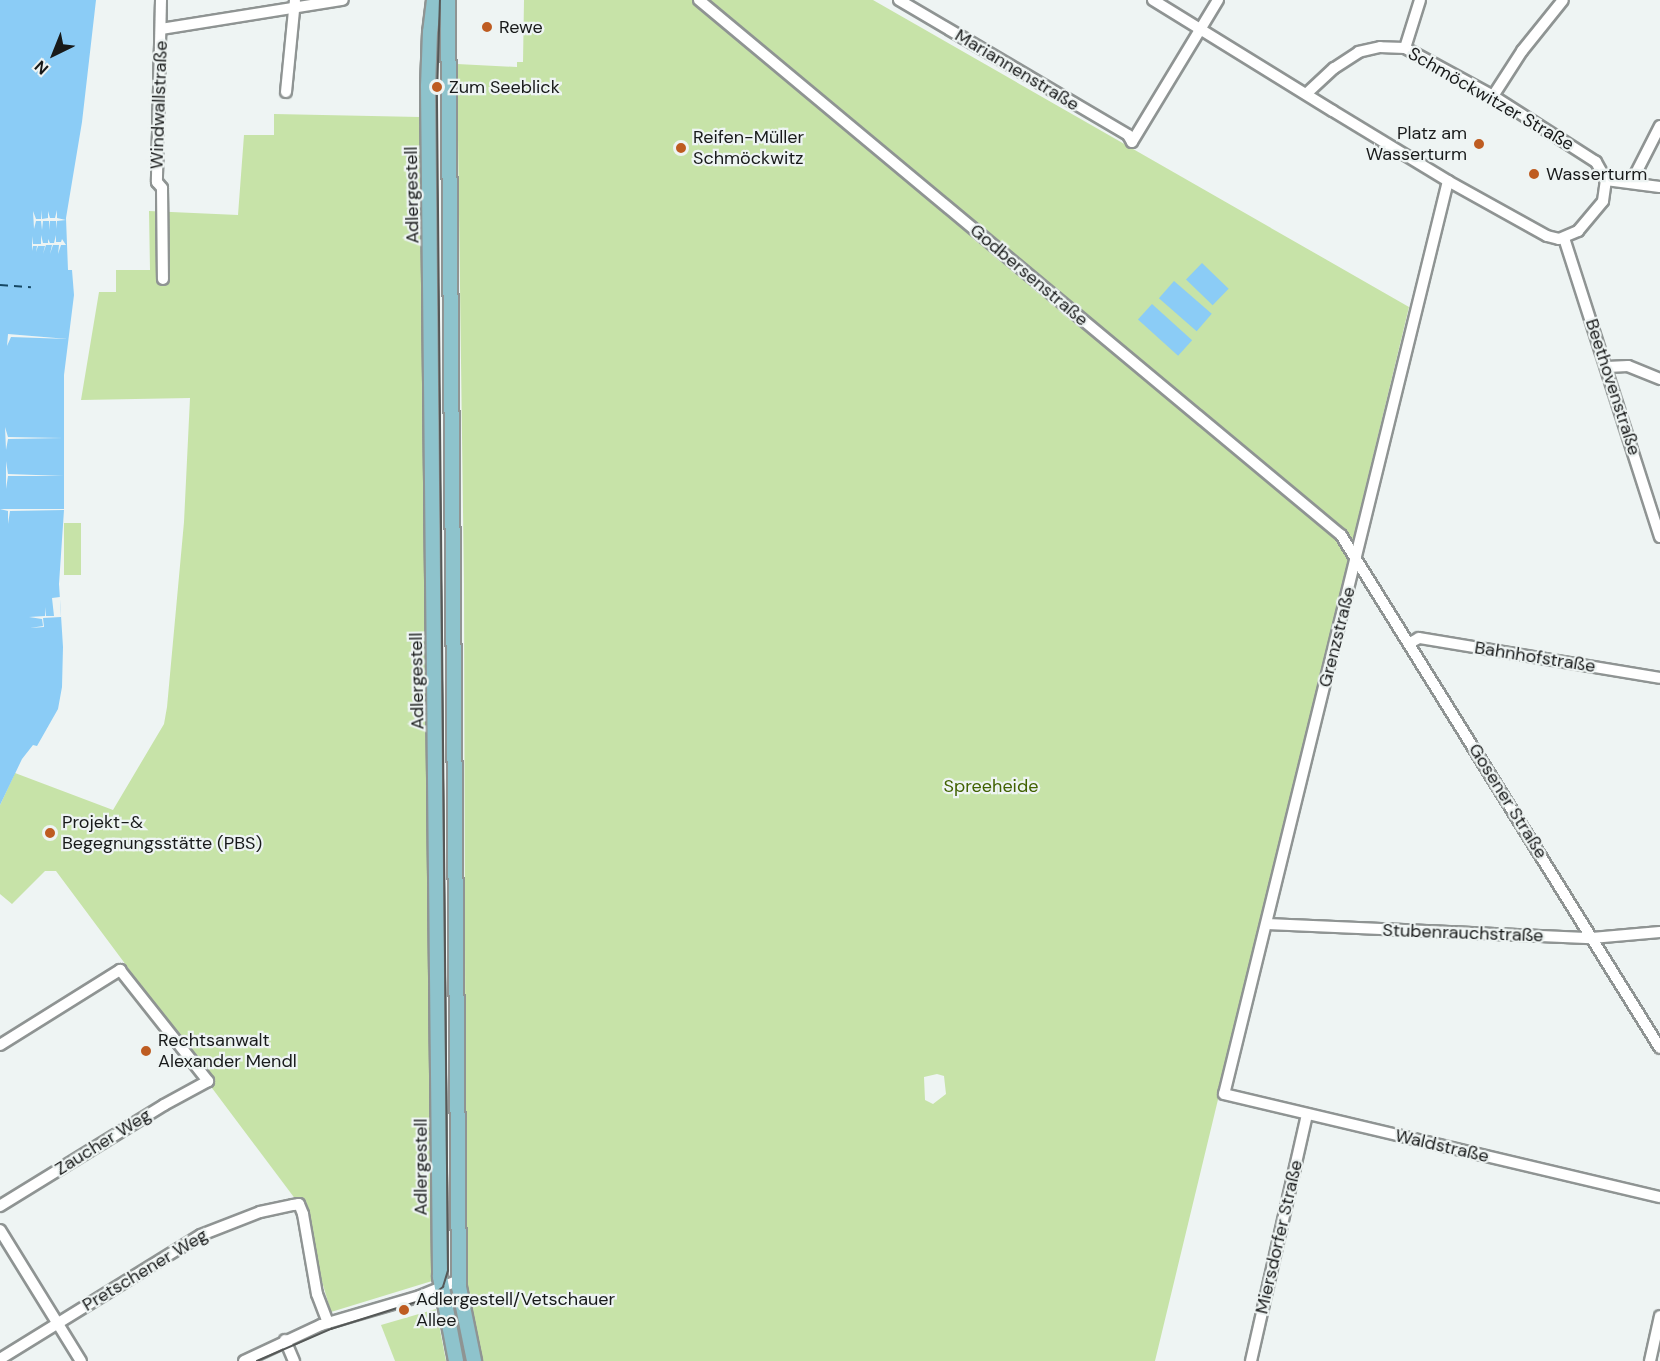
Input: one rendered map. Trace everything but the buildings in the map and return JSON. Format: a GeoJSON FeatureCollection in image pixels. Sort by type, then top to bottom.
{"type":"FeatureCollection","features":[{"type":"Feature","properties":{"kind":"main road","name":"Adlergestell"},"geometry":{"type":"LineString","coordinates":[[434,0],[428,86],[441,1287],[456,1361]]}},
{"type":"Feature","properties":{"kind":"main road","name":"Adlergestell"},"geometry":{"type":"LineString","coordinates":[[448,0],[459,1280],[474,1361]]}},
{"type":"Feature","properties":{"kind":"street","name":"Windwallstraße"},"geometry":{"type":"LineString","coordinates":[[161,0],[157,182],[162,188],[163,279]]}},
{"type":"Feature","properties":{"kind":"street"},"geometry":{"type":"LineString","coordinates":[[161,29],[295,4],[343,0]]}},
{"type":"Feature","properties":{"kind":"street","name":"Godbersenstraße"},"geometry":{"type":"LineString","coordinates":[[699,0],[1334,528],[1356,555]]}},
{"type":"Feature","properties":{"kind":"street","name":"Mariannenstraße"},"geometry":{"type":"LineString","coordinates":[[899,0],[1128,135],[1132,142],[1203,25]]}},
{"type":"Feature","properties":{"kind":"street"},"geometry":{"type":"LineString","coordinates":[[1153,0],[1203,25],[1306,94],[1540,234],[1554,239],[1564,238],[1584,227],[1597,211],[1606,191],[1606,180],[1660,187]]}},
{"type":"Feature","properties":{"kind":"street"},"geometry":{"type":"LineString","coordinates":[[1203,25],[1218,0]]}},
{"type":"Feature","properties":{"kind":"street"},"geometry":{"type":"LineString","coordinates":[[1405,48],[1420,0]]}},
{"type":"Feature","properties":{"kind":"street"},"geometry":{"type":"LineString","coordinates":[[1493,96],[1526,47],[1563,0]]}},
{"type":"Feature","properties":{"kind":"street"},"geometry":{"type":"LineString","coordinates":[[286,92],[295,4]]}},
{"type":"Feature","properties":{"kind":"street","name":"Schmöckwitzer Straße"},"geometry":{"type":"LineString","coordinates":[[1306,94],[1334,68],[1359,52],[1380,47],[1405,48],[1493,96],[1578,148],[1596,162],[1606,180]]}},
{"type":"Feature","properties":{"kind":"street"},"geometry":{"type":"LineString","coordinates":[[1634,183],[1635,175],[1660,126]]}},
{"type":"Feature","properties":{"kind":"street","name":"Grenzstraße"},"geometry":{"type":"LineString","coordinates":[[1224,1094],[1448,181]]}},
{"type":"Feature","properties":{"kind":"street","name":"Beethovenstraße"},"geometry":{"type":"LineString","coordinates":[[1564,238],[1660,537]]}},
{"type":"Feature","properties":{"kind":"street"},"geometry":{"type":"LineString","coordinates":[[1607,367],[1628,366],[1660,380]]}},
{"type":"Feature","properties":{"kind":"street","name":"Gosener Straße"},"geometry":{"type":"LineString","coordinates":[[1356,555],[1660,1048]]}},
{"type":"Feature","properties":{"kind":"street","name":"Bahnhofstraße"},"geometry":{"type":"LineString","coordinates":[[1410,642],[1419,638],[1660,678]]}},
{"type":"Feature","properties":{"kind":"street","name":"Stubenrauchstraße"},"geometry":{"type":"LineString","coordinates":[[1267,924],[1592,938],[1660,932]]}},
{"type":"Feature","properties":{"kind":"street","name":"Zaucher Weg"},"geometry":{"type":"LineString","coordinates":[[0,1045],[120,970],[208,1082],[164,1104],[0,1206]]}},
{"type":"Feature","properties":{"kind":"street","name":"Waldstraße"},"geometry":{"type":"LineString","coordinates":[[1224,1094],[1660,1197]]}},
{"type":"Feature","properties":{"kind":"street","name":"Miersdorfer Straße"},"geometry":{"type":"LineString","coordinates":[[1251,1361],[1307,1114]]}},
{"type":"Feature","properties":{"kind":"street","name":"Pretschener Weg"},"geometry":{"type":"LineString","coordinates":[[0,1359],[206,1232],[260,1212],[299,1204],[317,1294],[328,1323]]}},
{"type":"Feature","properties":{"kind":"street"},"geometry":{"type":"LineString","coordinates":[[0,1230],[81,1361]]}},
{"type":"Feature","properties":{"kind":"street"},"geometry":{"type":"LineString","coordinates":[[244,1361],[285,1340],[328,1323],[459,1280]]}},
{"type":"Feature","properties":{"kind":"street"},"geometry":{"type":"LineString","coordinates":[[1650,1361],[1660,1317]]}},
{"type":"Feature","properties":{"kind":"street"},"geometry":{"type":"LineString","coordinates":[[285,1340],[294,1361]]}},
{"type":"Feature","properties":{"kind":"green space","name":"Spreeheide"},"geometry":{"type":"Polygon","coordinates":[[[524,0],[873,0],[1409,307],[1155,1361],[480,1361],[466,1290],[464,585],[457,64],[517,67],[517,62],[523,62],[524,0]],[[937,1074],[924,1077],[925,1100],[933,1104],[946,1094],[944,1076],[937,1074]]]}},
{"type":"Feature","properties":{"kind":"green space"},"geometry":{"type":"Polygon","coordinates":[[[274,114],[420,117],[432,1281],[331,1312],[299,1204],[188,1056],[126,965],[56,871],[45,871],[12,904],[0,894],[0,805],[15,773],[113,810],[164,724],[167,707],[184,522],[190,398],[81,400],[99,292],[116,292],[116,270],[150,270],[149,211],[238,215],[244,135],[274,135],[274,114]]]}},
{"type":"Feature","properties":{"kind":"green space"},"geometry":{"type":"Polygon","coordinates":[[[64,523],[81,523],[81,575],[64,575],[64,523]]]}},
{"type":"Feature","properties":{"kind":"green space"},"geometry":{"type":"Polygon","coordinates":[[[436,1309],[446,1361],[395,1361],[381,1325],[436,1309]]]}},
{"type":"Feature","properties":{"kind":"water"},"geometry":{"type":"Polygon","coordinates":[[[0,0],[96,0],[82,122],[66,218],[68,270],[72,270],[74,295],[64,375],[64,510],[59,584],[63,647],[62,687],[58,709],[37,746],[33,745],[22,759],[0,805],[0,0]]]}},
{"type":"Feature","properties":{"kind":"water"},"geometry":{"type":"Polygon","coordinates":[[[1202,263],[1229,289],[1213,305],[1186,280],[1202,263]]]}},
{"type":"Feature","properties":{"kind":"water"},"geometry":{"type":"Polygon","coordinates":[[[1174,281],[1212,314],[1197,331],[1159,298],[1174,281]]]}},
{"type":"Feature","properties":{"kind":"water"},"geometry":{"type":"Polygon","coordinates":[[[1152,304],[1192,340],[1178,356],[1138,320],[1152,304]]]}},
{"type":"Feature","properties":{"kind":"pier"},"geometry":{"type":"Polygon","coordinates":[[[41,210],[42,219],[48,218],[48,211],[50,218],[55,218],[57,210],[57,218],[66,220],[57,221],[56,229],[56,221],[50,221],[50,230],[49,221],[43,221],[42,230],[41,221],[36,221],[34,229],[33,211],[36,219],[41,219],[41,210]]]}},
{"type":"Feature","properties":{"kind":"pier"},"geometry":{"type":"Polygon","coordinates":[[[41,235],[43,243],[48,243],[48,239],[50,243],[54,243],[56,235],[56,242],[61,242],[62,239],[66,245],[61,245],[58,254],[59,245],[53,245],[50,254],[52,245],[46,245],[43,254],[45,246],[38,246],[36,252],[37,246],[33,246],[32,251],[32,236],[33,244],[41,244],[41,235]]]}},
{"type":"Feature","properties":{"kind":"pier"},"geometry":{"type":"Polygon","coordinates":[[[8,334],[68,339],[11,337],[7,346],[8,334]]]}},
{"type":"Feature","properties":{"kind":"pier"},"geometry":{"type":"Polygon","coordinates":[[[5,427],[8,437],[63,438],[8,439],[6,450],[5,427]]]}},
{"type":"Feature","properties":{"kind":"pier"},"geometry":{"type":"Polygon","coordinates":[[[6,461],[8,474],[64,476],[8,476],[6,489],[6,461]]]}},
{"type":"Feature","properties":{"kind":"pier"},"geometry":{"type":"Polygon","coordinates":[[[0,509],[64,510],[10,511],[8,524],[8,511],[0,509]]]}},
{"type":"Feature","properties":{"kind":"pier"},"geometry":{"type":"Polygon","coordinates":[[[60,597],[61,617],[43,618],[44,627],[30,628],[43,626],[42,619],[29,617],[45,616],[45,607],[46,616],[54,616],[52,598],[60,597]]]}},
{"type":"Feature","properties":{"kind":"ferry route"},"geometry":{"type":"LineString","coordinates":[[0,285],[31,287]]}},
{"type":"Feature","properties":{"kind":"tram line"},"geometry":{"type":"LineString","coordinates":[[257,1361],[331,1329],[429,1298],[443,1287],[448,1271],[437,94],[440,0]]}},
{"type":"Feature","properties":{"kind":"place","name":"Rewe"},"geometry":{"type":"Point","coordinates":[487,27]}},
{"type":"Feature","properties":{"kind":"place","name":"Zum Seeblick"},"geometry":{"type":"Point","coordinates":[437,87]}},
{"type":"Feature","properties":{"kind":"place","name":"Platz am Wasserturm"},"geometry":{"type":"Point","coordinates":[1479,144]}},
{"type":"Feature","properties":{"kind":"place","name":"Reifen-Müller Schmöckwitz"},"geometry":{"type":"Point","coordinates":[681,148]}},
{"type":"Feature","properties":{"kind":"place","name":"Wasserturm"},"geometry":{"type":"Point","coordinates":[1534,174]}},
{"type":"Feature","properties":{"kind":"place","name":"Projekt-& Begegnungsstätte (PBS)"},"geometry":{"type":"Point","coordinates":[50,833]}},
{"type":"Feature","properties":{"kind":"place","name":"Rechtsanwalt Alexander Mendl"},"geometry":{"type":"Point","coordinates":[146,1051]}},
{"type":"Feature","properties":{"kind":"place","name":"Adlergestell/Vetschauer Allee"},"geometry":{"type":"Point","coordinates":[404,1310]}}]}
